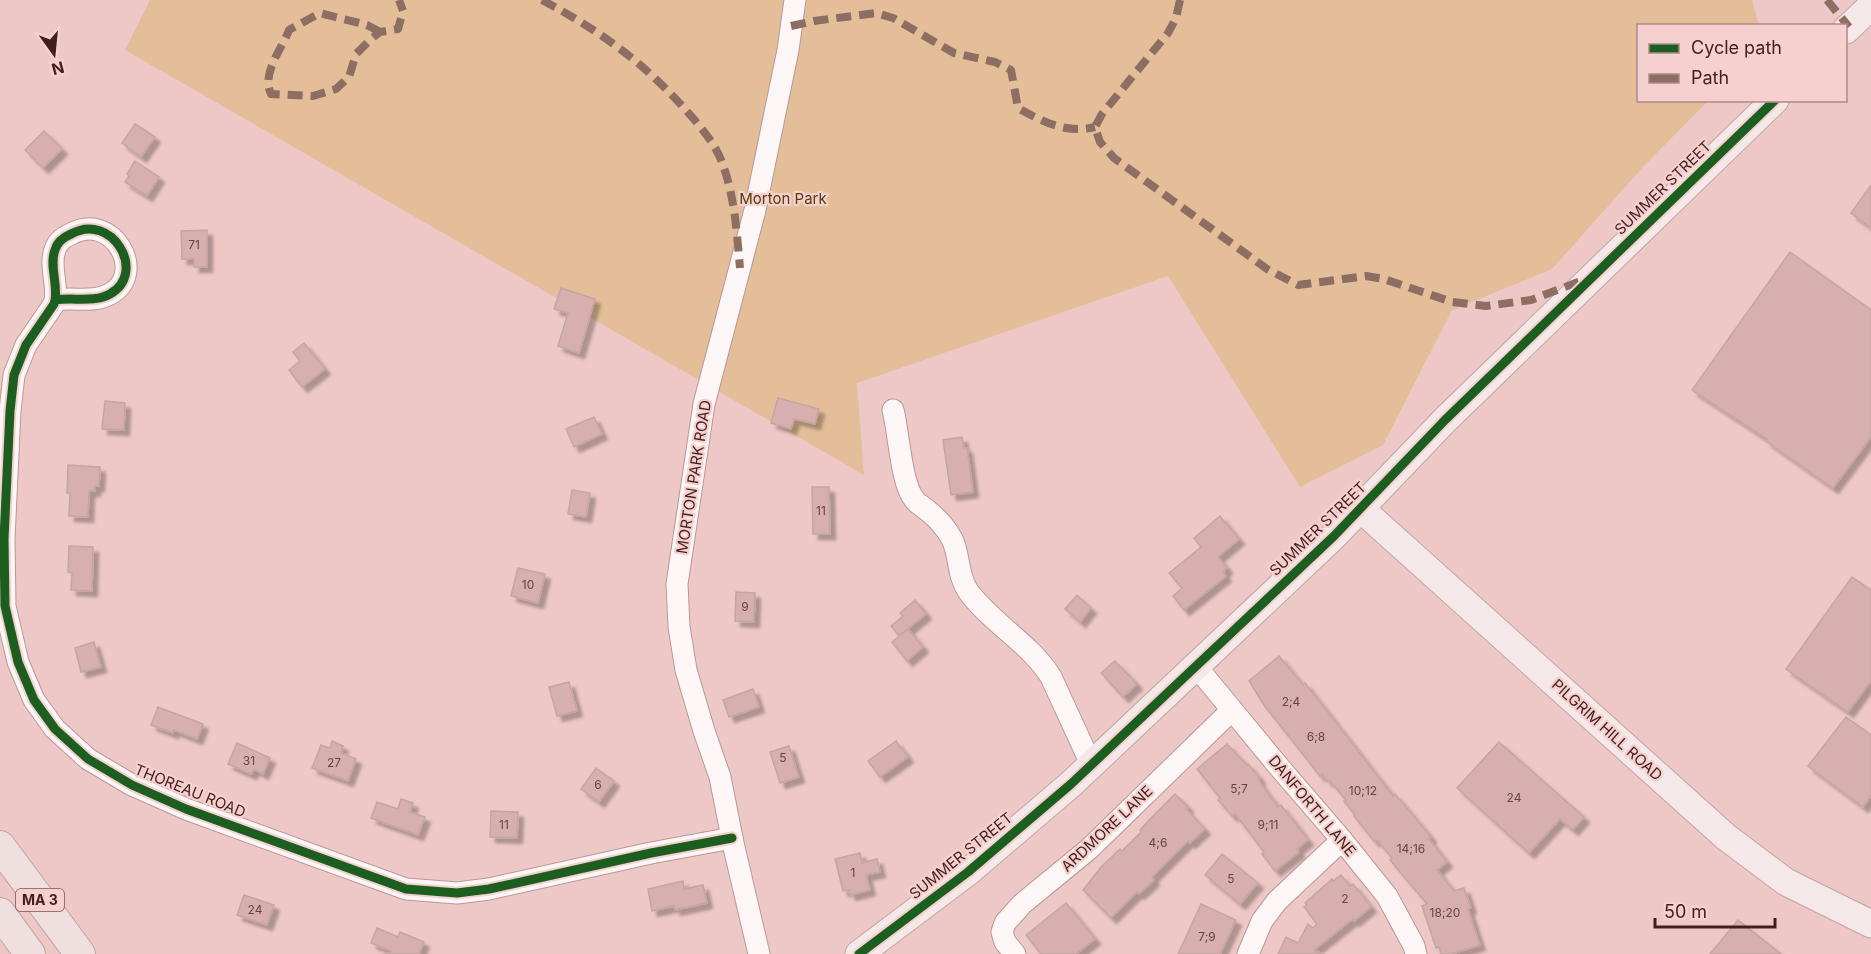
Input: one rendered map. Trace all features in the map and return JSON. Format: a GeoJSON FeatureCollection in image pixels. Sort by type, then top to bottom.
{"type":"FeatureCollection","features":[{"type":"Feature","properties":{"kind":"highway","name":"MA 3"},"geometry":{"type":"LineString","coordinates":[[0,846],[80,954]]}},
{"type":"Feature","properties":{"kind":"highway","name":"MA 3"},"geometry":{"type":"LineString","coordinates":[[0,913],[30,954]]}},
{"type":"Feature","properties":{"kind":"main road"},"geometry":{"type":"LineString","coordinates":[[1847,28],[1871,6]]}},
{"type":"Feature","properties":{"kind":"main road","name":"SUMMER STREET"},"geometry":{"type":"LineString","coordinates":[[859,954],[968,872],[1091,764],[1360,509],[1445,420],[1772,102]]}},
{"type":"Feature","properties":{"kind":"main road","name":"PILGRIM HILL ROAD"},"geometry":{"type":"LineString","coordinates":[[1360,509],[1726,837],[1786,882],[1871,924]]}},
{"type":"Feature","properties":{"kind":"street","name":"MORTON PARK ROAD"},"geometry":{"type":"LineString","coordinates":[[759,954],[720,777],[686,670],[679,627],[677,584],[704,404],[755,210],[788,50],[795,0]]}},
{"type":"Feature","properties":{"kind":"street","name":"THOREAU ROAD"},"geometry":{"type":"LineString","coordinates":[[55,300],[26,345],[14,375],[10,411],[4,539],[5,606],[18,662],[34,700],[55,729],[88,759],[132,784],[186,809],[406,889],[457,893],[489,889],[651,853],[732,838]]}},
{"type":"Feature","properties":{"kind":"street"},"geometry":{"type":"LineString","coordinates":[[893,410],[906,484],[914,499],[942,524],[953,540],[959,573],[968,590],[991,616],[1044,665],[1091,764]]}},
{"type":"Feature","properties":{"kind":"street","name":"DANFORTH LANE"},"geometry":{"type":"LineString","coordinates":[[1195,665],[1387,896],[1414,945],[1416,954]]}},
{"type":"Feature","properties":{"kind":"street","name":"ARDMORE LANE"},"geometry":{"type":"LineString","coordinates":[[1015,954],[1005,942],[1002,932],[1005,923],[1022,904],[1089,849],[1232,710]]}},
{"type":"Feature","properties":{"kind":"street"},"geometry":{"type":"LineString","coordinates":[[1248,954],[1262,921],[1277,901],[1342,840]]}},
{"type":"Feature","properties":{"kind":"green space","name":"Morton Park"},"geometry":{"type":"Polygon","coordinates":[[[150,0],[1752,0],[1759,24],[1637,24],[1637,102],[1707,102],[1642,168],[1552,269],[1452,310],[1383,445],[1300,487],[1168,276],[857,383],[864,475],[125,50],[150,0]]]}},
{"type":"Feature","properties":{"kind":"building"},"geometry":{"type":"Polygon","coordinates":[[[135,124],[155,137],[141,157],[122,143],[135,124]]]}},
{"type":"Feature","properties":{"kind":"building"},"geometry":{"type":"Polygon","coordinates":[[[44,131],[62,149],[43,168],[25,150],[44,131]]]}},
{"type":"Feature","properties":{"kind":"building"},"geometry":{"type":"Polygon","coordinates":[[[135,161],[159,177],[147,196],[125,182],[135,161]]]}},
{"type":"Feature","properties":{"kind":"building"},"geometry":{"type":"Polygon","coordinates":[[[1871,185],[1871,228],[1851,213],[1871,185]]]}},
{"type":"Feature","properties":{"kind":"building"},"geometry":{"type":"Polygon","coordinates":[[[207,230],[207,267],[194,267],[194,259],[182,259],[181,231],[207,230]]]}},
{"type":"Feature","properties":{"kind":"building"},"geometry":{"type":"Polygon","coordinates":[[[1790,252],[1871,310],[1871,437],[1833,488],[1766,441],[1767,439],[1692,390],[1790,252]]]}},
{"type":"Feature","properties":{"kind":"building"},"geometry":{"type":"Polygon","coordinates":[[[561,288],[595,299],[579,353],[558,346],[568,313],[554,309],[561,288]]]}},
{"type":"Feature","properties":{"kind":"building"},"geometry":{"type":"Polygon","coordinates":[[[304,343],[325,369],[302,387],[289,370],[300,361],[293,352],[304,343]]]}},
{"type":"Feature","properties":{"kind":"building"},"geometry":{"type":"Polygon","coordinates":[[[778,398],[819,409],[815,424],[794,419],[791,429],[771,423],[778,398]]]}},
{"type":"Feature","properties":{"kind":"building"},"geometry":{"type":"Polygon","coordinates":[[[105,401],[125,403],[124,430],[102,429],[105,401]]]}},
{"type":"Feature","properties":{"kind":"building"},"geometry":{"type":"Polygon","coordinates":[[[594,417],[602,434],[574,447],[566,429],[594,417]]]}},
{"type":"Feature","properties":{"kind":"building"},"geometry":{"type":"Polygon","coordinates":[[[962,437],[964,448],[967,448],[973,492],[951,495],[943,440],[962,437]]]}},
{"type":"Feature","properties":{"kind":"building"},"geometry":{"type":"Polygon","coordinates":[[[68,465],[100,467],[99,486],[95,486],[95,491],[89,491],[88,517],[69,516],[68,465]]]}},
{"type":"Feature","properties":{"kind":"building"},"geometry":{"type":"Polygon","coordinates":[[[812,487],[829,487],[830,534],[813,534],[812,487]]]}},
{"type":"Feature","properties":{"kind":"building"},"geometry":{"type":"Polygon","coordinates":[[[572,490],[590,493],[586,517],[568,514],[572,490]]]}},
{"type":"Feature","properties":{"kind":"building"},"geometry":{"type":"Polygon","coordinates":[[[1220,516],[1239,539],[1218,557],[1227,568],[1223,572],[1226,576],[1184,610],[1173,596],[1182,588],[1169,573],[1201,547],[1194,538],[1220,516]]]}},
{"type":"Feature","properties":{"kind":"building"},"geometry":{"type":"Polygon","coordinates":[[[69,546],[93,547],[92,591],[71,590],[72,573],[68,572],[69,546]]]}},
{"type":"Feature","properties":{"kind":"building"},"geometry":{"type":"Polygon","coordinates":[[[518,568],[545,574],[538,603],[511,596],[518,568]]]}},
{"type":"Feature","properties":{"kind":"building"},"geometry":{"type":"Polygon","coordinates":[[[1852,577],[1871,590],[1871,681],[1848,712],[1786,669],[1852,577]]]}},
{"type":"Feature","properties":{"kind":"building"},"geometry":{"type":"Polygon","coordinates":[[[736,592],[755,593],[754,622],[735,621],[736,592]]]}},
{"type":"Feature","properties":{"kind":"building"},"geometry":{"type":"Polygon","coordinates":[[[1077,595],[1091,608],[1080,622],[1065,609],[1077,595]]]}},
{"type":"Feature","properties":{"kind":"building"},"geometry":{"type":"Polygon","coordinates":[[[915,600],[926,614],[899,636],[891,626],[903,616],[900,613],[915,600]]]}},
{"type":"Feature","properties":{"kind":"building"},"geometry":{"type":"Polygon","coordinates":[[[908,629],[923,647],[907,661],[892,642],[908,629]]]}},
{"type":"Feature","properties":{"kind":"building"},"geometry":{"type":"Polygon","coordinates":[[[94,642],[101,667],[81,672],[75,648],[94,642]]]}},
{"type":"Feature","properties":{"kind":"building"},"geometry":{"type":"Polygon","coordinates":[[[1279,656],[1303,685],[1305,683],[1393,796],[1395,794],[1431,837],[1429,839],[1447,862],[1437,870],[1454,891],[1464,888],[1471,908],[1468,909],[1480,945],[1451,954],[1441,954],[1439,947],[1436,948],[1422,906],[1427,904],[1390,860],[1392,858],[1377,840],[1374,841],[1354,816],[1344,801],[1346,800],[1329,780],[1327,781],[1322,774],[1320,776],[1264,705],[1249,681],[1279,656]]]}},
{"type":"Feature","properties":{"kind":"building"},"geometry":{"type":"Polygon","coordinates":[[[1115,661],[1137,684],[1123,697],[1101,673],[1115,661]]]}},
{"type":"Feature","properties":{"kind":"building"},"geometry":{"type":"Polygon","coordinates":[[[569,682],[577,711],[557,716],[549,687],[569,682]]]}},
{"type":"Feature","properties":{"kind":"building"},"geometry":{"type":"Polygon","coordinates":[[[753,689],[759,707],[729,717],[723,700],[753,689]]]}},
{"type":"Feature","properties":{"kind":"building"},"geometry":{"type":"Polygon","coordinates":[[[158,707],[203,724],[197,739],[174,730],[173,733],[151,725],[158,707]]]}},
{"type":"Feature","properties":{"kind":"building"},"geometry":{"type":"Polygon","coordinates":[[[1846,717],[1871,735],[1871,796],[1863,807],[1808,766],[1846,717]]]}},
{"type":"Feature","properties":{"kind":"building"},"geometry":{"type":"Polygon","coordinates":[[[332,741],[343,746],[341,753],[356,759],[348,781],[312,768],[321,745],[330,748],[332,741]]]}},
{"type":"Feature","properties":{"kind":"building"},"geometry":{"type":"Polygon","coordinates":[[[896,741],[908,757],[880,777],[868,761],[896,741]]]}},
{"type":"Feature","properties":{"kind":"building"},"geometry":{"type":"Polygon","coordinates":[[[1499,742],[1584,817],[1573,830],[1560,819],[1529,853],[1457,788],[1499,742]]]}},
{"type":"Feature","properties":{"kind":"building"},"geometry":{"type":"Polygon","coordinates":[[[237,743],[270,758],[263,774],[254,769],[251,774],[228,764],[237,743]]]}},
{"type":"Feature","properties":{"kind":"building"},"geometry":{"type":"Polygon","coordinates":[[[1227,744],[1260,778],[1258,779],[1278,807],[1281,805],[1308,840],[1297,849],[1299,852],[1275,871],[1262,854],[1264,852],[1235,814],[1232,816],[1218,800],[1220,798],[1197,769],[1227,744]]]}},
{"type":"Feature","properties":{"kind":"building"},"geometry":{"type":"Polygon","coordinates":[[[789,746],[799,777],[780,783],[770,752],[789,746]]]}},
{"type":"Feature","properties":{"kind":"building"},"geometry":{"type":"Polygon","coordinates":[[[596,768],[614,781],[599,802],[581,789],[596,768]]]}},
{"type":"Feature","properties":{"kind":"building"},"geometry":{"type":"Polygon","coordinates":[[[1175,794],[1205,829],[1190,843],[1188,841],[1152,877],[1154,880],[1139,894],[1137,892],[1111,918],[1083,890],[1101,867],[1120,849],[1122,851],[1175,794]]]}},
{"type":"Feature","properties":{"kind":"building"},"geometry":{"type":"Polygon","coordinates":[[[401,799],[413,803],[410,812],[425,817],[418,835],[371,818],[377,802],[398,809],[401,799]]]}},
{"type":"Feature","properties":{"kind":"building"},"geometry":{"type":"Polygon","coordinates":[[[491,811],[518,812],[517,838],[490,837],[491,811]]]}},
{"type":"Feature","properties":{"kind":"building"},"geometry":{"type":"Polygon","coordinates":[[[860,853],[862,863],[877,859],[880,872],[866,875],[870,890],[850,895],[849,890],[843,891],[835,859],[860,853]]]}},
{"type":"Feature","properties":{"kind":"building"},"geometry":{"type":"Polygon","coordinates":[[[1222,854],[1258,883],[1240,904],[1205,875],[1222,854]]]}},
{"type":"Feature","properties":{"kind":"building"},"geometry":{"type":"Polygon","coordinates":[[[1341,875],[1350,886],[1353,884],[1371,907],[1314,950],[1322,954],[1278,954],[1286,937],[1298,943],[1308,924],[1313,928],[1317,924],[1304,907],[1307,905],[1305,903],[1332,879],[1333,881],[1341,875]]]}},
{"type":"Feature","properties":{"kind":"building"},"geometry":{"type":"Polygon","coordinates":[[[683,881],[684,889],[703,885],[707,903],[675,910],[674,906],[652,911],[648,889],[683,881]]]}},
{"type":"Feature","properties":{"kind":"building"},"geometry":{"type":"Polygon","coordinates":[[[244,895],[274,905],[267,925],[237,915],[244,895]]]}},
{"type":"Feature","properties":{"kind":"building"},"geometry":{"type":"Polygon","coordinates":[[[1066,903],[1095,939],[1076,954],[1041,954],[1026,935],[1066,903]]]}},
{"type":"Feature","properties":{"kind":"building"},"geometry":{"type":"Polygon","coordinates":[[[1201,904],[1236,920],[1220,954],[1178,954],[1201,904]]]}},
{"type":"Feature","properties":{"kind":"building"},"geometry":{"type":"Polygon","coordinates":[[[1738,920],[1781,954],[1710,954],[1738,920]]]}},
{"type":"Feature","properties":{"kind":"building"},"geometry":{"type":"Polygon","coordinates":[[[377,928],[398,937],[400,932],[424,942],[419,954],[389,954],[391,951],[371,943],[377,928]]]}},
{"type":"Feature","properties":{"kind":"marked path"},"geometry":{"type":"LineString","coordinates":[[380,32],[367,25],[320,13],[289,30],[270,70],[271,94],[313,96],[336,89],[349,77],[356,54],[370,40],[380,32],[398,29],[403,11],[399,0]]}},
{"type":"Feature","properties":{"kind":"marked path"},"geometry":{"type":"LineString","coordinates":[[542,0],[600,34],[634,60],[668,91],[707,136],[717,151],[728,180],[735,218],[740,268]]}},
{"type":"Feature","properties":{"kind":"marked path"},"geometry":{"type":"LineString","coordinates":[[1180,0],[1176,18],[1168,33],[1102,114],[1095,127],[1100,142],[1114,158],[1267,269],[1298,285],[1366,276],[1384,279],[1452,302],[1486,306],[1531,300],[1586,279]]}},
{"type":"Feature","properties":{"kind":"marked path"},"geometry":{"type":"LineString","coordinates":[[1827,0],[1847,24]]}},
{"type":"Feature","properties":{"kind":"marked path"},"geometry":{"type":"LineString","coordinates":[[791,26],[876,13],[893,18],[954,53],[995,62],[1011,70],[1018,108],[1027,113],[1064,128],[1095,127]]}},
{"type":"Feature","properties":{"kind":"cycle path"},"geometry":{"type":"LineString","coordinates":[[859,954],[968,872],[1071,784],[1334,536],[1445,420],[1773,102]]}},
{"type":"Feature","properties":{"kind":"cycle path"},"geometry":{"type":"LineString","coordinates":[[55,300],[53,256],[59,242],[68,235],[86,229],[100,231],[111,237],[120,248],[125,260],[126,273],[121,284],[104,297],[55,300],[26,345],[14,375],[10,411],[4,539],[5,606],[18,662],[34,700],[55,729],[88,759],[132,785],[186,809],[406,889],[457,893],[489,889],[651,853],[732,838]]}}]}
